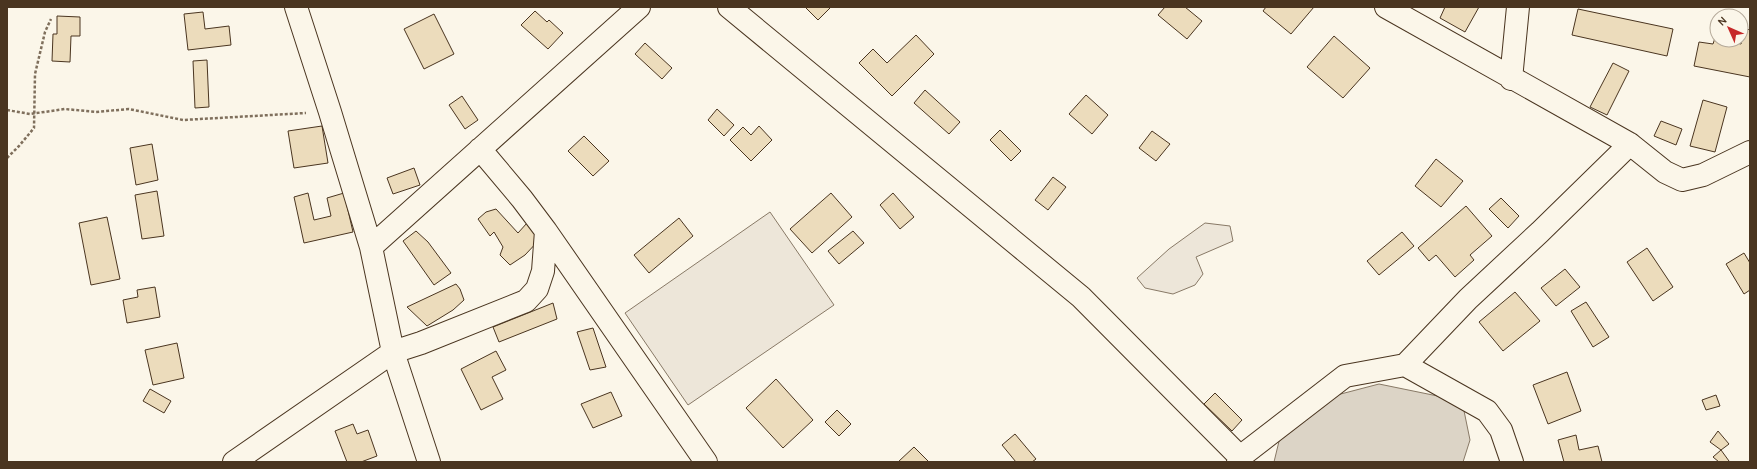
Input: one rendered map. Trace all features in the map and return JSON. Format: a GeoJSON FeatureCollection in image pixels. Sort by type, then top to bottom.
{"type":"FeatureCollection","features":[{"type":"Feature","properties":{"kind":"street"},"geometry":{"type":"LineString","coordinates":[[296,7],[371,247],[393,352],[428,462]]}},
{"type":"Feature","properties":{"kind":"street"},"geometry":{"type":"LineString","coordinates":[[371,247],[639,7]]}},
{"type":"Feature","properties":{"kind":"street"},"geometry":{"type":"LineString","coordinates":[[729,7],[1082,297],[1239,459],[1346,376],[1405,365],[1468,299],[1540,232],[1630,144]]}},
{"type":"Feature","properties":{"kind":"street"},"geometry":{"type":"LineString","coordinates":[[1386,7],[1511,79],[1630,144],[1665,172],[1682,180],[1702,175],[1750,152]]}},
{"type":"Feature","properties":{"kind":"street"},"geometry":{"type":"LineString","coordinates":[[1511,79],[1518,7]]}},
{"type":"Feature","properties":{"kind":"street"},"geometry":{"type":"LineString","coordinates":[[480,149],[522,199],[546,231],[706,462]]}},
{"type":"Feature","properties":{"kind":"street"},"geometry":{"type":"LineString","coordinates":[[234,462],[393,352],[421,343],[526,301],[537,289],[543,271],[546,231]]}},
{"type":"Feature","properties":{"kind":"street"},"geometry":{"type":"LineString","coordinates":[[1405,365],[1487,411],[1501,430],[1512,462]]}},
{"type":"Feature","properties":{"kind":"path"},"geometry":{"type":"LineString","coordinates":[[7,158],[34,128],[34,93],[37,66],[44,32],[51,19]]}},
{"type":"Feature","properties":{"kind":"path"},"geometry":{"type":"LineString","coordinates":[[7,110],[35,114],[65,109],[96,112],[129,109],[183,120],[330,112]]}},
{"type":"Feature","properties":{"kind":"shaded area"},"geometry":{"type":"Polygon","coordinates":[[[770,212],[834,305],[688,405],[625,313],[770,212]]]}},
{"type":"Feature","properties":{"kind":"shaded area"},"geometry":{"type":"Polygon","coordinates":[[[1205,223],[1230,226],[1233,241],[1196,257],[1203,274],[1195,285],[1173,294],[1145,288],[1137,278],[1169,249],[1205,223]]]}},
{"type":"Feature","properties":{"kind":"shaded area"},"geometry":{"type":"Polygon","coordinates":[[[1379,384],[1462,401],[1470,440],[1463,462],[1274,462],[1281,433],[1314,401],[1379,384]]]}},
{"type":"Feature","properties":{"kind":"building"},"geometry":{"type":"Polygon","coordinates":[[[805,7],[831,7],[818,20],[805,7]]]}},
{"type":"Feature","properties":{"kind":"building"},"geometry":{"type":"Polygon","coordinates":[[[1165,7],[1185,7],[1202,21],[1187,39],[1158,15],[1165,7]]]}},
{"type":"Feature","properties":{"kind":"building"},"geometry":{"type":"Polygon","coordinates":[[[1266,7],[1314,7],[1291,34],[1263,11],[1266,7]]]}},
{"type":"Feature","properties":{"kind":"building"},"geometry":{"type":"Polygon","coordinates":[[[1445,7],[1479,7],[1465,32],[1440,18],[1445,7]]]}},
{"type":"Feature","properties":{"kind":"building"},"geometry":{"type":"Polygon","coordinates":[[[1578,9],[1673,29],[1667,56],[1572,35],[1578,9]]]}},
{"type":"Feature","properties":{"kind":"building"},"geometry":{"type":"Polygon","coordinates":[[[535,11],[547,22],[549,20],[563,33],[548,49],[521,25],[535,11]]]}},
{"type":"Feature","properties":{"kind":"building"},"geometry":{"type":"Polygon","coordinates":[[[203,12],[205,29],[229,26],[231,45],[188,50],[184,14],[203,12]]]}},
{"type":"Feature","properties":{"kind":"building"},"geometry":{"type":"Polygon","coordinates":[[[434,14],[454,54],[424,69],[404,29],[434,14]]]}},
{"type":"Feature","properties":{"kind":"building"},"geometry":{"type":"Polygon","coordinates":[[[57,16],[80,17],[80,36],[71,36],[70,62],[52,61],[53,34],[57,34],[57,16]]]}},
{"type":"Feature","properties":{"kind":"building"},"geometry":{"type":"Polygon","coordinates":[[[1750,30],[1750,77],[1694,66],[1699,42],[1709,43],[1709,48],[1749,48],[1750,30]]]}},
{"type":"Feature","properties":{"kind":"building"},"geometry":{"type":"Polygon","coordinates":[[[916,35],[934,54],[892,96],[859,63],[873,49],[887,63],[916,35]]]}},
{"type":"Feature","properties":{"kind":"building"},"geometry":{"type":"Polygon","coordinates":[[[1334,36],[1370,68],[1343,98],[1307,67],[1334,36]]]}},
{"type":"Feature","properties":{"kind":"building"},"geometry":{"type":"Polygon","coordinates":[[[645,43],[672,68],[662,79],[635,54],[645,43]]]}},
{"type":"Feature","properties":{"kind":"building"},"geometry":{"type":"Polygon","coordinates":[[[207,60],[209,107],[195,108],[193,61],[207,60]]]}},
{"type":"Feature","properties":{"kind":"building"},"geometry":{"type":"Polygon","coordinates":[[[1613,63],[1629,71],[1607,115],[1590,107],[1613,63]]]}},
{"type":"Feature","properties":{"kind":"building"},"geometry":{"type":"Polygon","coordinates":[[[925,90],[960,122],[949,134],[914,103],[925,90]]]}},
{"type":"Feature","properties":{"kind":"building"},"geometry":{"type":"Polygon","coordinates":[[[1086,95],[1108,115],[1092,134],[1069,114],[1086,95]]]}},
{"type":"Feature","properties":{"kind":"building"},"geometry":{"type":"Polygon","coordinates":[[[462,96],[478,120],[465,129],[449,105],[462,96]]]}},
{"type":"Feature","properties":{"kind":"building"},"geometry":{"type":"Polygon","coordinates":[[[1703,100],[1727,107],[1715,152],[1690,146],[1703,100]]]}},
{"type":"Feature","properties":{"kind":"building"},"geometry":{"type":"Polygon","coordinates":[[[717,109],[734,125],[724,136],[708,120],[717,109]]]}},
{"type":"Feature","properties":{"kind":"building"},"geometry":{"type":"Polygon","coordinates":[[[1661,121],[1682,129],[1676,145],[1654,136],[1661,121]]]}},
{"type":"Feature","properties":{"kind":"building"},"geometry":{"type":"Polygon","coordinates":[[[322,126],[328,163],[294,168],[288,131],[322,126]]]}},
{"type":"Feature","properties":{"kind":"building"},"geometry":{"type":"Polygon","coordinates":[[[759,126],[772,140],[751,161],[730,140],[743,127],[751,135],[759,126]]]}},
{"type":"Feature","properties":{"kind":"building"},"geometry":{"type":"Polygon","coordinates":[[[1000,130],[1021,151],[1011,161],[990,140],[1000,130]]]}},
{"type":"Feature","properties":{"kind":"building"},"geometry":{"type":"Polygon","coordinates":[[[1152,131],[1170,144],[1156,161],[1139,148],[1152,131]]]}},
{"type":"Feature","properties":{"kind":"building"},"geometry":{"type":"Polygon","coordinates":[[[584,136],[609,161],[593,176],[568,151],[584,136]]]}},
{"type":"Feature","properties":{"kind":"building"},"geometry":{"type":"Polygon","coordinates":[[[152,144],[158,180],[136,185],[130,148],[152,144]]]}},
{"type":"Feature","properties":{"kind":"building"},"geometry":{"type":"Polygon","coordinates":[[[1436,159],[1463,181],[1441,207],[1415,186],[1436,159]]]}},
{"type":"Feature","properties":{"kind":"building"},"geometry":{"type":"Polygon","coordinates":[[[414,168],[420,185],[393,194],[387,178],[414,168]]]}},
{"type":"Feature","properties":{"kind":"building"},"geometry":{"type":"Polygon","coordinates":[[[1053,177],[1066,187],[1048,210],[1035,200],[1053,177]]]}},
{"type":"Feature","properties":{"kind":"building"},"geometry":{"type":"Polygon","coordinates":[[[157,191],[164,236],[142,239],[135,195],[157,191]]]}},
{"type":"Feature","properties":{"kind":"building"},"geometry":{"type":"Polygon","coordinates":[[[308,193],[314,220],[331,216],[327,198],[344,193],[353,232],[304,243],[294,197],[308,193]]]}},
{"type":"Feature","properties":{"kind":"building"},"geometry":{"type":"Polygon","coordinates":[[[831,193],[852,217],[812,253],[790,229],[831,193]]]}},
{"type":"Feature","properties":{"kind":"building"},"geometry":{"type":"Polygon","coordinates":[[[893,193],[914,217],[900,229],[880,205],[893,193]]]}},
{"type":"Feature","properties":{"kind":"building"},"geometry":{"type":"Polygon","coordinates":[[[1501,198],[1519,216],[1508,228],[1489,209],[1501,198]]]}},
{"type":"Feature","properties":{"kind":"building"},"geometry":{"type":"Polygon","coordinates":[[[1466,206],[1492,236],[1470,255],[1474,260],[1455,277],[1436,255],[1429,261],[1418,248],[1466,206]]]}},
{"type":"Feature","properties":{"kind":"building"},"geometry":{"type":"Polygon","coordinates":[[[496,209],[518,233],[527,223],[541,238],[525,255],[510,265],[500,255],[503,247],[494,232],[490,236],[478,219],[486,212],[496,209]]]}},
{"type":"Feature","properties":{"kind":"building"},"geometry":{"type":"Polygon","coordinates":[[[107,217],[120,279],[91,285],[79,223],[107,217]]]}},
{"type":"Feature","properties":{"kind":"building"},"geometry":{"type":"Polygon","coordinates":[[[679,218],[693,236],[649,273],[634,255],[679,218]]]}},
{"type":"Feature","properties":{"kind":"building"},"geometry":{"type":"Polygon","coordinates":[[[416,231],[428,242],[451,273],[434,285],[403,241],[416,231]]]}},
{"type":"Feature","properties":{"kind":"building"},"geometry":{"type":"Polygon","coordinates":[[[853,231],[864,243],[839,264],[828,251],[853,231]]]}},
{"type":"Feature","properties":{"kind":"building"},"geometry":{"type":"Polygon","coordinates":[[[1402,232],[1414,246],[1379,275],[1367,261],[1402,232]]]}},
{"type":"Feature","properties":{"kind":"building"},"geometry":{"type":"Polygon","coordinates":[[[1647,248],[1673,287],[1653,301],[1627,262],[1647,248]]]}},
{"type":"Feature","properties":{"kind":"building"},"geometry":{"type":"Polygon","coordinates":[[[1744,253],[1750,263],[1750,290],[1744,294],[1726,264],[1744,253]]]}},
{"type":"Feature","properties":{"kind":"building"},"geometry":{"type":"Polygon","coordinates":[[[1565,269],[1580,287],[1556,306],[1541,288],[1565,269]]]}},
{"type":"Feature","properties":{"kind":"building"},"geometry":{"type":"Polygon","coordinates":[[[456,284],[460,289],[464,300],[453,310],[427,326],[407,307],[456,284]]]}},
{"type":"Feature","properties":{"kind":"building"},"geometry":{"type":"Polygon","coordinates":[[[155,287],[160,317],[127,323],[123,300],[138,297],[137,290],[155,287]]]}},
{"type":"Feature","properties":{"kind":"building"},"geometry":{"type":"Polygon","coordinates":[[[1515,292],[1540,321],[1503,351],[1479,322],[1515,292]]]}},
{"type":"Feature","properties":{"kind":"building"},"geometry":{"type":"Polygon","coordinates":[[[1586,302],[1609,337],[1593,347],[1571,311],[1586,302]]]}},
{"type":"Feature","properties":{"kind":"building"},"geometry":{"type":"Polygon","coordinates":[[[553,303],[557,319],[499,342],[493,327],[553,303]]]}},
{"type":"Feature","properties":{"kind":"building"},"geometry":{"type":"Polygon","coordinates":[[[593,328],[606,367],[590,370],[577,332],[593,328]]]}},
{"type":"Feature","properties":{"kind":"building"},"geometry":{"type":"Polygon","coordinates":[[[177,343],[184,378],[153,385],[145,350],[177,343]]]}},
{"type":"Feature","properties":{"kind":"building"},"geometry":{"type":"Polygon","coordinates":[[[496,351],[506,370],[492,377],[503,399],[481,410],[461,369],[496,351]]]}},
{"type":"Feature","properties":{"kind":"building"},"geometry":{"type":"Polygon","coordinates":[[[1567,372],[1581,411],[1548,424],[1533,385],[1567,372]]]}},
{"type":"Feature","properties":{"kind":"building"},"geometry":{"type":"Polygon","coordinates":[[[776,379],[813,420],[783,448],[746,408],[776,379]]]}},
{"type":"Feature","properties":{"kind":"building"},"geometry":{"type":"Polygon","coordinates":[[[150,389],[171,401],[164,413],[143,401],[150,389]]]}},
{"type":"Feature","properties":{"kind":"building"},"geometry":{"type":"Polygon","coordinates":[[[611,392],[622,416],[593,428],[581,404],[611,392]]]}},
{"type":"Feature","properties":{"kind":"building"},"geometry":{"type":"Polygon","coordinates":[[[1215,393],[1242,420],[1232,431],[1204,404],[1215,393]]]}},
{"type":"Feature","properties":{"kind":"building"},"geometry":{"type":"Polygon","coordinates":[[[1716,395],[1720,406],[1706,410],[1702,400],[1716,395]]]}},
{"type":"Feature","properties":{"kind":"building"},"geometry":{"type":"Polygon","coordinates":[[[837,410],[851,424],[839,436],[825,422],[837,410]]]}},
{"type":"Feature","properties":{"kind":"building"},"geometry":{"type":"Polygon","coordinates":[[[353,424],[357,434],[368,430],[377,456],[361,462],[347,462],[335,431],[353,424]]]}},
{"type":"Feature","properties":{"kind":"building"},"geometry":{"type":"Polygon","coordinates":[[[1718,431],[1729,444],[1721,450],[1710,442],[1718,431]]]}},
{"type":"Feature","properties":{"kind":"building"},"geometry":{"type":"Polygon","coordinates":[[[1015,434],[1036,459],[1032,462],[1016,462],[1002,445],[1015,434]]]}},
{"type":"Feature","properties":{"kind":"building"},"geometry":{"type":"Polygon","coordinates":[[[1576,435],[1579,450],[1598,446],[1602,462],[1564,462],[1558,440],[1576,435]]]}},
{"type":"Feature","properties":{"kind":"building"},"geometry":{"type":"Polygon","coordinates":[[[914,447],[929,462],[898,462],[914,447]]]}},
{"type":"Feature","properties":{"kind":"building"},"geometry":{"type":"Polygon","coordinates":[[[1721,450],[1729,461],[1719,462],[1713,457],[1721,450]]]}}]}
